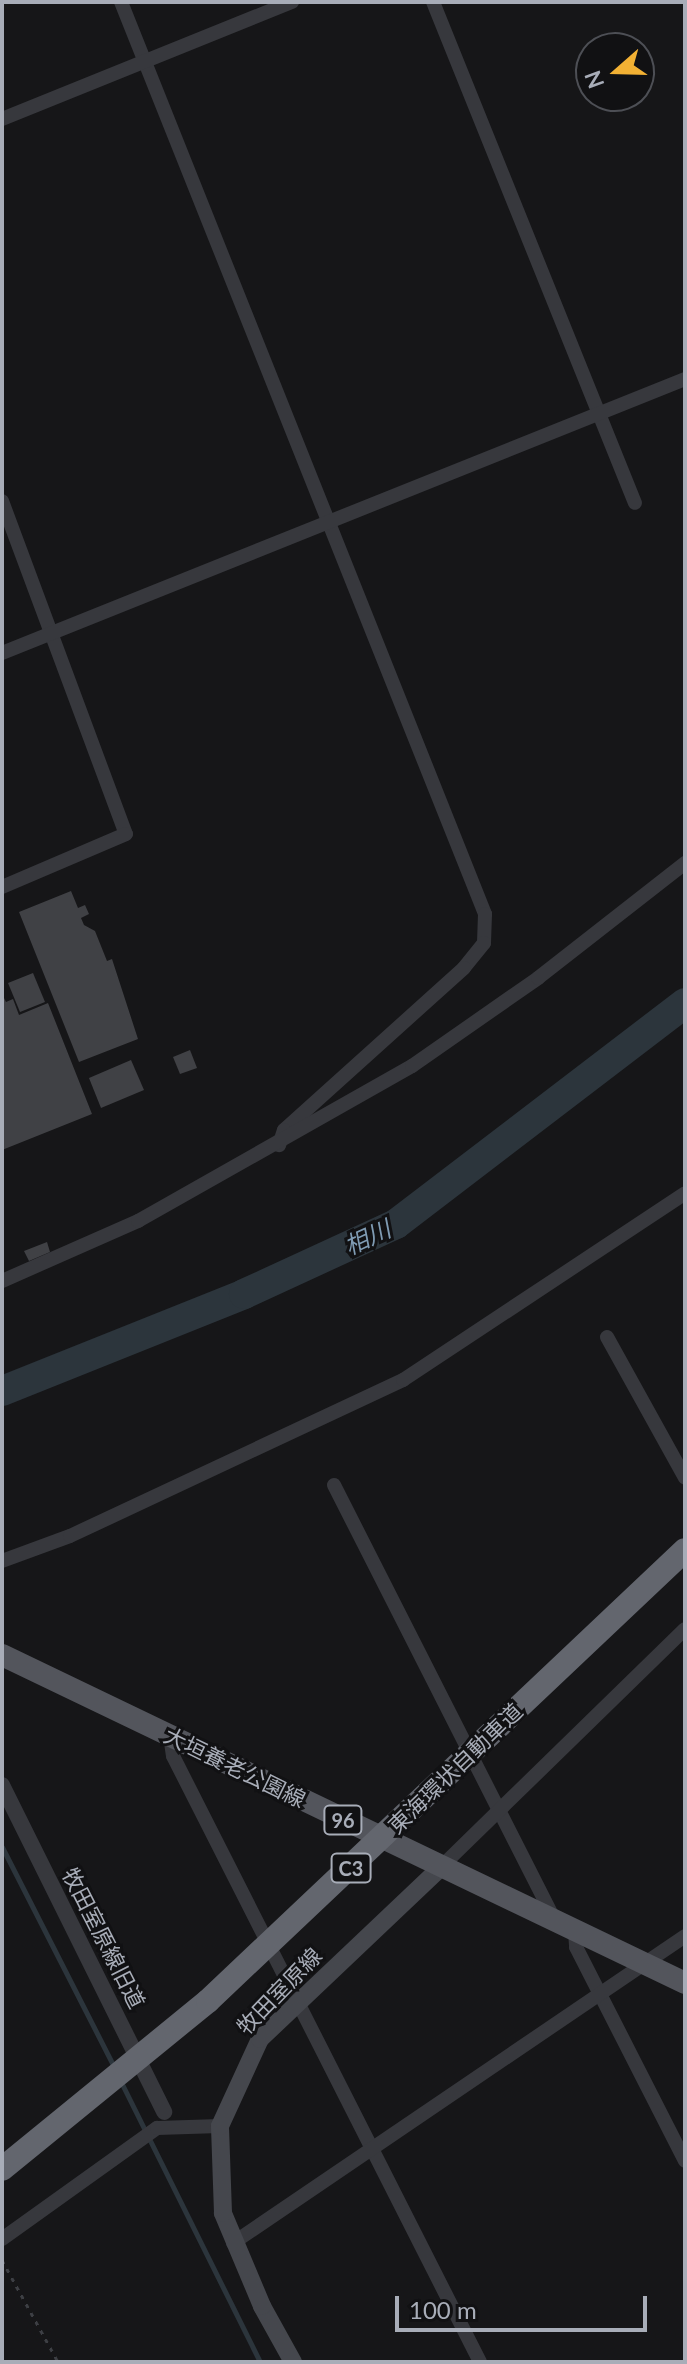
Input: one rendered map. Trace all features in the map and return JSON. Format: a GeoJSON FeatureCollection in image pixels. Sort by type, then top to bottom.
{"type":"FeatureCollection","features":[{"type":"Feature","properties":{"kind":"highway","name":"東海環状自動車道"},"geometry":{"type":"LineString","coordinates":[[2,2169],[208,2001],[685,1550]]}},
{"type":"Feature","properties":{"kind":"main road","name":"大垣養老公園線"},"geometry":{"type":"LineString","coordinates":[[2,1655],[685,1983]]}},
{"type":"Feature","properties":{"kind":"main road","name":"牧田室原線"},"geometry":{"type":"LineString","coordinates":[[293,2362],[233,2243],[220,2193],[220,2126],[260,2039],[442,1866]]}},
{"type":"Feature","properties":{"kind":"street"},"geometry":{"type":"LineString","coordinates":[[121,2],[485,914],[484,943],[464,968],[284,1130],[279,1145]]}},
{"type":"Feature","properties":{"kind":"street"},"geometry":{"type":"LineString","coordinates":[[2,119],[292,2]]}},
{"type":"Feature","properties":{"kind":"street"},"geometry":{"type":"LineString","coordinates":[[433,2],[635,503]]}},
{"type":"Feature","properties":{"kind":"street"},"geometry":{"type":"LineString","coordinates":[[2,653],[685,379]]}},
{"type":"Feature","properties":{"kind":"street"},"geometry":{"type":"LineString","coordinates":[[2,501],[54,632],[126,834],[2,887]]}},
{"type":"Feature","properties":{"kind":"street"},"geometry":{"type":"LineString","coordinates":[[2,1281],[138,1221],[279,1145],[412,1066],[538,978],[685,863]]}},
{"type":"Feature","properties":{"kind":"street"},"geometry":{"type":"LineString","coordinates":[[2,1561],[70,1536],[403,1380],[685,1193]]}},
{"type":"Feature","properties":{"kind":"street"},"geometry":{"type":"LineString","coordinates":[[607,1337],[685,1478]]}},
{"type":"Feature","properties":{"kind":"street"},"geometry":{"type":"LineString","coordinates":[[334,1485],[500,1805],[554,1919]]}},
{"type":"Feature","properties":{"kind":"street"},"geometry":{"type":"LineString","coordinates":[[442,1866],[500,1805],[685,1629]]}},
{"type":"Feature","properties":{"kind":"street"},"geometry":{"type":"LineString","coordinates":[[170,1735],[173,1756],[370,2151],[480,2362]]}},
{"type":"Feature","properties":{"kind":"street","name":"牧田室原線旧道"},"geometry":{"type":"LineString","coordinates":[[2,1785],[164,2112]]}},
{"type":"Feature","properties":{"kind":"street"},"geometry":{"type":"LineString","coordinates":[[575,1931],[576,1947],[685,2161]]}},
{"type":"Feature","properties":{"kind":"street"},"geometry":{"type":"LineString","coordinates":[[233,2243],[601,1996],[685,1936]]}},
{"type":"Feature","properties":{"kind":"street"},"geometry":{"type":"LineString","coordinates":[[2,2239],[134,2141],[157,2128],[220,2126]]}},
{"type":"Feature","properties":{"kind":"path"},"geometry":{"type":"LineString","coordinates":[[2,2260],[58,2362]]}},
{"type":"Feature","properties":{"kind":"building"},"geometry":{"type":"Polygon","coordinates":[[[71,891],[78,908],[85,905],[89,914],[81,918],[84,925],[95,931],[107,961],[112,959],[138,1039],[79,1062],[19,912],[71,891]]]}},
{"type":"Feature","properties":{"kind":"building"},"geometry":{"type":"Polygon","coordinates":[[[33,973],[45,1002],[20,1012],[8,983],[33,973]]]}},
{"type":"Feature","properties":{"kind":"building"},"geometry":{"type":"Polygon","coordinates":[[[2,994],[6,1002],[13,999],[19,1015],[48,1003],[92,1114],[2,1150],[2,994]]]}},
{"type":"Feature","properties":{"kind":"building"},"geometry":{"type":"Polygon","coordinates":[[[190,1050],[197,1068],[180,1074],[173,1057],[190,1050]]]}},
{"type":"Feature","properties":{"kind":"building"},"geometry":{"type":"Polygon","coordinates":[[[131,1060],[144,1090],[101,1108],[89,1078],[131,1060]]]}},
{"type":"Feature","properties":{"kind":"building"},"geometry":{"type":"Polygon","coordinates":[[[47,1242],[50,1252],[29,1261],[24,1251],[47,1242]]]}},
{"type":"Feature","properties":{"kind":"waterway","name":"相川"},"geometry":{"type":"LineString","coordinates":[[2,1391],[244,1294],[396,1224],[685,1003]]}},
{"type":"Feature","properties":{"kind":"waterway"},"geometry":{"type":"LineString","coordinates":[[2,1847],[114,2067]]}},
{"type":"Feature","properties":{"kind":"waterway"},"geometry":{"type":"LineString","coordinates":[[120,2080],[260,2362]]}}]}
